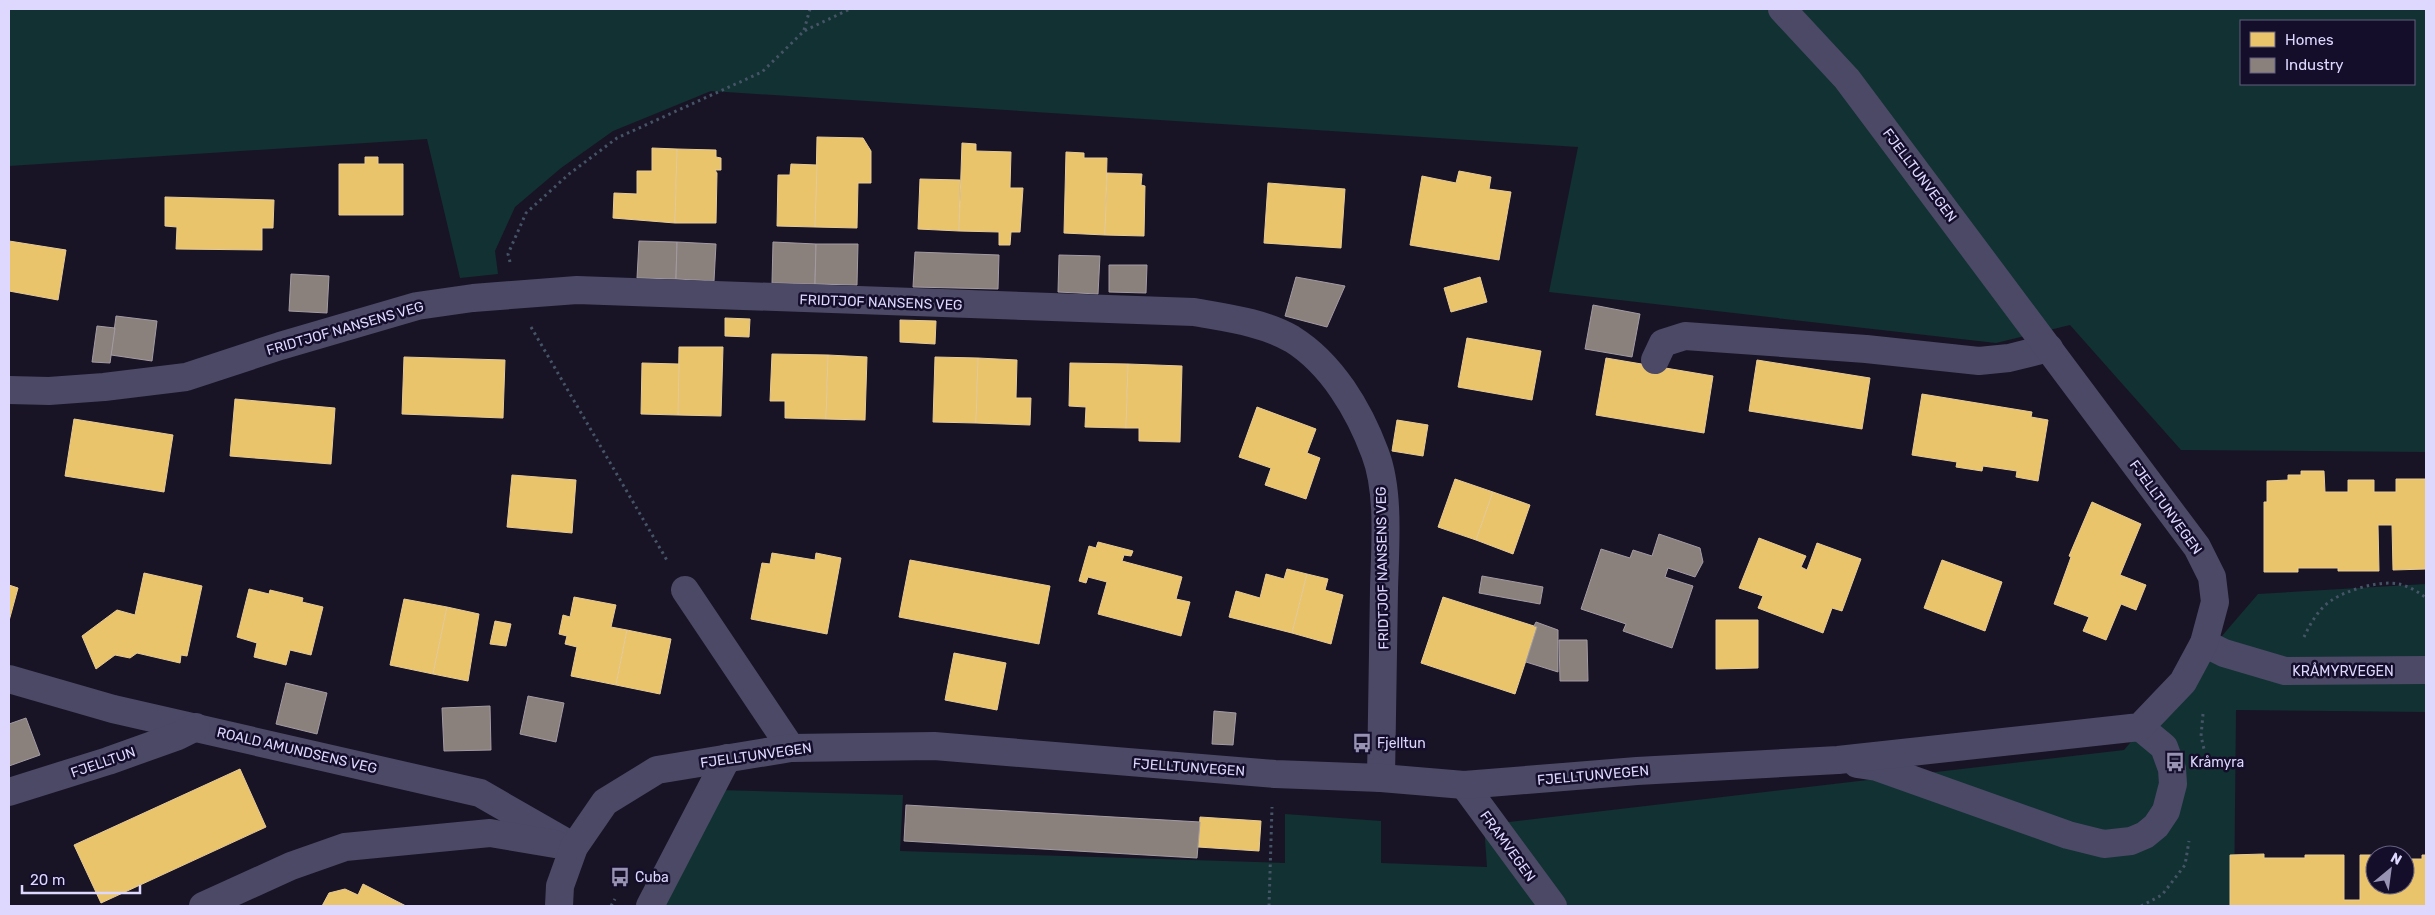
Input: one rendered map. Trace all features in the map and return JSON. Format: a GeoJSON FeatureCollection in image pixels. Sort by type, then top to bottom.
{"type":"FeatureCollection","features":[{"type":"Feature","properties":{"kind":"street","name":"FJELLTUNVEGEN"},"geometry":{"type":"LineString","coordinates":[[559,906],[560,886],[574,847],[605,802],[657,770],[791,748],[934,746],[1275,774],[1382,778],[1464,785],[1637,771],[1838,760],[2140,727],[2183,682],[2204,643],[2215,602],[2212,576],[2197,547],[1847,79],[1782,9]]}},
{"type":"Feature","properties":{"kind":"street","name":"FRIDTJOF NANSENS VEG"},"geometry":{"type":"LineString","coordinates":[[9,390],[50,391],[104,387],[186,377],[280,346],[417,306],[520,294],[577,290],[1194,312],[1257,324],[1292,340],[1324,366],[1346,393],[1376,454],[1383,489],[1385,545],[1382,778]]}},
{"type":"Feature","properties":{"kind":"street"},"geometry":{"type":"LineString","coordinates":[[1655,360],[1663,343],[1685,336],[1866,349],[1979,361],[2009,358],[2049,348]]}},
{"type":"Feature","properties":{"kind":"street"},"geometry":{"type":"LineString","coordinates":[[684,590],[791,748]]}},
{"type":"Feature","properties":{"kind":"street","name":"KRÅMYRVEGEN"},"geometry":{"type":"LineString","coordinates":[[2204,643],[2244,660],[2285,671],[2426,670]]}},
{"type":"Feature","properties":{"kind":"street","name":"ROALD AMUNDSENS VEG"},"geometry":{"type":"LineString","coordinates":[[9,679],[113,709],[480,793],[574,847]]}},
{"type":"Feature","properties":{"kind":"street","name":"FJELLTUN"},"geometry":{"type":"LineString","coordinates":[[9,792],[108,761],[178,736],[196,727]]}},
{"type":"Feature","properties":{"kind":"street","name":"FJELLTUNVEGEN"},"geometry":{"type":"LineString","coordinates":[[1838,760],[1877,768],[2068,835],[2104,844],[2131,841],[2145,835],[2156,826],[2166,812],[2173,784],[2172,769],[2164,747],[2140,727]]}},
{"type":"Feature","properties":{"kind":"street"},"geometry":{"type":"LineString","coordinates":[[650,906],[727,758]]}},
{"type":"Feature","properties":{"kind":"street","name":"FRAMVEGEN"},"geometry":{"type":"LineString","coordinates":[[1464,785],[1553,906]]}},
{"type":"Feature","properties":{"kind":"street"},"geometry":{"type":"LineString","coordinates":[[203,906],[290,866],[345,847],[490,833],[574,847]]}},
{"type":"Feature","properties":{"kind":"path"},"geometry":{"type":"LineString","coordinates":[[804,31],[810,9]]}},
{"type":"Feature","properties":{"kind":"path"},"geometry":{"type":"LineString","coordinates":[[520,294],[508,254],[526,212],[569,174],[617,138],[762,72],[804,31],[850,9]]}},
{"type":"Feature","properties":{"kind":"path"},"geometry":{"type":"LineString","coordinates":[[530,325],[684,590]]}},
{"type":"Feature","properties":{"kind":"path"},"geometry":{"type":"LineString","coordinates":[[2302,642],[2316,616],[2331,601],[2346,593],[2377,585],[2398,584],[2426,598]]}},
{"type":"Feature","properties":{"kind":"path"},"geometry":{"type":"LineString","coordinates":[[1269,906],[1272,802]]}},
{"type":"Feature","properties":{"kind":"path"},"geometry":{"type":"LineString","coordinates":[[2141,906],[2162,895],[2185,865],[2191,833]]}},
{"type":"Feature","properties":{"kind":"green space"},"geometry":{"type":"Polygon","coordinates":[[[9,9],[2426,9],[2426,452],[2181,450],[2070,325],[1996,343],[1549,292],[1578,147],[711,91],[613,131],[561,168],[515,207],[495,251],[498,274],[460,278],[427,139],[9,166],[9,9]]]}},
{"type":"Feature","properties":{"kind":"green space"},"geometry":{"type":"Polygon","coordinates":[[[2426,584],[2426,712],[2236,710],[2234,906],[656,906],[719,790],[903,795],[900,851],[1285,863],[1285,814],[1381,821],[1381,863],[1487,867],[1484,825],[2124,750],[2258,594],[2426,584]]]}},
{"type":"Feature","properties":{"kind":"building: Homes"},"geometry":{"type":"Polygon","coordinates":[[[817,137],[863,138],[871,151],[871,183],[858,183],[857,228],[815,227],[817,137]]]}},
{"type":"Feature","properties":{"kind":"building: Homes"},"geometry":{"type":"Polygon","coordinates":[[[962,143],[976,144],[976,151],[1011,152],[1010,188],[1023,188],[1020,232],[1011,232],[1010,245],[999,245],[999,232],[959,231],[962,143]]]}},
{"type":"Feature","properties":{"kind":"building: Homes"},"geometry":{"type":"Polygon","coordinates":[[[652,148],[677,149],[675,223],[613,218],[614,193],[637,194],[637,171],[652,171],[652,148]]]}},
{"type":"Feature","properties":{"kind":"building: Homes"},"geometry":{"type":"Polygon","coordinates":[[[677,149],[716,150],[716,157],[721,158],[721,170],[715,170],[717,173],[716,223],[675,223],[677,149]]]}},
{"type":"Feature","properties":{"kind":"building: Homes"},"geometry":{"type":"Polygon","coordinates":[[[1066,152],[1084,153],[1084,158],[1107,158],[1105,235],[1064,233],[1066,152]]]}},
{"type":"Feature","properties":{"kind":"building: Homes"},"geometry":{"type":"Polygon","coordinates":[[[365,157],[378,157],[378,164],[403,164],[403,215],[339,215],[339,164],[365,164],[365,157]]]}},
{"type":"Feature","properties":{"kind":"building: Homes"},"geometry":{"type":"Polygon","coordinates":[[[791,164],[817,165],[815,227],[777,226],[778,175],[790,175],[791,164]]]}},
{"type":"Feature","properties":{"kind":"building: Homes"},"geometry":{"type":"Polygon","coordinates":[[[1459,171],[1491,177],[1489,189],[1511,192],[1499,260],[1410,245],[1422,176],[1456,183],[1459,171]]]}},
{"type":"Feature","properties":{"kind":"building: Homes"},"geometry":{"type":"Polygon","coordinates":[[[1107,173],[1142,174],[1141,185],[1145,186],[1144,236],[1105,235],[1107,173]]]}},
{"type":"Feature","properties":{"kind":"building: Homes"},"geometry":{"type":"Polygon","coordinates":[[[920,179],[960,180],[959,231],[918,229],[920,179]]]}},
{"type":"Feature","properties":{"kind":"building: Homes"},"geometry":{"type":"Polygon","coordinates":[[[1268,183],[1345,189],[1341,248],[1264,243],[1268,183]]]}},
{"type":"Feature","properties":{"kind":"building: Homes"},"geometry":{"type":"Polygon","coordinates":[[[165,197],[274,200],[273,228],[262,228],[262,250],[176,249],[177,227],[165,226],[165,197]]]}},
{"type":"Feature","properties":{"kind":"building: Homes"},"geometry":{"type":"Polygon","coordinates":[[[9,241],[66,250],[58,300],[9,291],[9,241]]]}},
{"type":"Feature","properties":{"kind":"building: Homes"},"geometry":{"type":"Polygon","coordinates":[[[1480,277],[1487,302],[1451,312],[1444,288],[1480,277]]]}},
{"type":"Feature","properties":{"kind":"building: Homes"},"geometry":{"type":"Polygon","coordinates":[[[725,318],[750,319],[749,337],[725,336],[725,318]]]}},
{"type":"Feature","properties":{"kind":"building: Homes"},"geometry":{"type":"Polygon","coordinates":[[[900,320],[936,321],[935,344],[900,342],[900,320]]]}},
{"type":"Feature","properties":{"kind":"building: Homes"},"geometry":{"type":"Polygon","coordinates":[[[1467,338],[1541,351],[1532,400],[1458,387],[1467,338]]]}},
{"type":"Feature","properties":{"kind":"building: Homes"},"geometry":{"type":"Polygon","coordinates":[[[679,347],[723,347],[721,416],[678,415],[679,347]]]}},
{"type":"Feature","properties":{"kind":"building: Homes"},"geometry":{"type":"Polygon","coordinates":[[[772,354],[828,355],[826,419],[785,418],[785,401],[770,401],[772,354]]]}},
{"type":"Feature","properties":{"kind":"building: Homes"},"geometry":{"type":"Polygon","coordinates":[[[828,355],[867,357],[865,420],[826,419],[828,355]]]}},
{"type":"Feature","properties":{"kind":"building: Homes"},"geometry":{"type":"Polygon","coordinates":[[[404,357],[505,360],[503,418],[402,414],[404,357]]]}},
{"type":"Feature","properties":{"kind":"building: Homes"},"geometry":{"type":"Polygon","coordinates":[[[935,357],[978,358],[976,423],[933,422],[935,357]]]}},
{"type":"Feature","properties":{"kind":"building: Homes"},"geometry":{"type":"Polygon","coordinates":[[[978,358],[1017,360],[1016,398],[1031,398],[1030,425],[976,423],[978,358]]]}},
{"type":"Feature","properties":{"kind":"building: Homes"},"geometry":{"type":"Polygon","coordinates":[[[1606,358],[1713,376],[1704,433],[1596,415],[1606,358]]]}},
{"type":"Feature","properties":{"kind":"building: Homes"},"geometry":{"type":"Polygon","coordinates":[[[1757,360],[1870,378],[1862,429],[1749,411],[1757,360]]]}},
{"type":"Feature","properties":{"kind":"building: Homes"},"geometry":{"type":"Polygon","coordinates":[[[642,363],[679,364],[678,415],[641,414],[642,363]]]}},
{"type":"Feature","properties":{"kind":"building: Homes"},"geometry":{"type":"Polygon","coordinates":[[[1070,363],[1128,364],[1126,428],[1085,427],[1086,407],[1069,406],[1070,363]]]}},
{"type":"Feature","properties":{"kind":"building: Homes"},"geometry":{"type":"Polygon","coordinates":[[[1128,364],[1182,366],[1180,442],[1139,441],[1139,428],[1126,428],[1128,364]]]}},
{"type":"Feature","properties":{"kind":"building: Homes"},"geometry":{"type":"Polygon","coordinates":[[[1922,394],[2032,412],[2031,417],[2048,420],[2038,481],[2016,477],[2017,471],[1983,466],[1982,471],[1956,467],[1957,462],[1912,455],[1922,394]]]}},
{"type":"Feature","properties":{"kind":"building: Homes"},"geometry":{"type":"Polygon","coordinates":[[[235,399],[335,408],[331,464],[230,456],[235,399]]]}},
{"type":"Feature","properties":{"kind":"building: Homes"},"geometry":{"type":"Polygon","coordinates":[[[1257,407],[1316,429],[1307,453],[1320,458],[1306,499],[1265,485],[1271,468],[1239,457],[1257,407]]]}},
{"type":"Feature","properties":{"kind":"building: Homes"},"geometry":{"type":"Polygon","coordinates":[[[74,419],[173,435],[164,492],[65,476],[74,419]]]}},
{"type":"Feature","properties":{"kind":"building: Homes"},"geometry":{"type":"Polygon","coordinates":[[[1397,420],[1428,425],[1423,456],[1392,451],[1397,420]]]}},
{"type":"Feature","properties":{"kind":"building: Homes"},"geometry":{"type":"Polygon","coordinates":[[[2301,471],[2324,471],[2325,492],[2348,492],[2348,480],[2374,480],[2374,492],[2396,492],[2396,479],[2426,479],[2426,569],[2393,570],[2392,525],[2378,525],[2379,571],[2338,571],[2338,568],[2298,568],[2298,572],[2264,572],[2264,502],[2267,502],[2267,481],[2288,480],[2288,475],[2301,475],[2301,471]]]}},
{"type":"Feature","properties":{"kind":"building: Homes"},"geometry":{"type":"Polygon","coordinates":[[[512,475],[576,480],[572,533],[507,527],[512,475]]]}},
{"type":"Feature","properties":{"kind":"building: Homes"},"geometry":{"type":"Polygon","coordinates":[[[1455,479],[1493,492],[1476,540],[1438,527],[1455,479]]]}},
{"type":"Feature","properties":{"kind":"building: Homes"},"geometry":{"type":"Polygon","coordinates":[[[1493,492],[1530,505],[1513,554],[1476,540],[1493,492]]]}},
{"type":"Feature","properties":{"kind":"building: Homes"},"geometry":{"type":"Polygon","coordinates":[[[2092,502],[2141,524],[2120,575],[2146,585],[2136,610],[2121,604],[2106,640],[2083,631],[2089,617],[2054,604],[2071,557],[2069,556],[2092,502]]]}},
{"type":"Feature","properties":{"kind":"building: Homes"},"geometry":{"type":"Polygon","coordinates":[[[1759,538],[1806,556],[1801,567],[1807,570],[1817,543],[1861,559],[1842,611],[1832,608],[1823,633],[1758,608],[1763,596],[1739,588],[1759,538]]]}},
{"type":"Feature","properties":{"kind":"building: Homes"},"geometry":{"type":"Polygon","coordinates":[[[1098,542],[1133,551],[1131,556],[1124,555],[1122,561],[1182,577],[1176,599],[1190,602],[1181,636],[1098,614],[1107,582],[1088,577],[1086,583],[1079,581],[1089,546],[1096,548],[1098,542]]]}},
{"type":"Feature","properties":{"kind":"building: Homes"},"geometry":{"type":"Polygon","coordinates":[[[772,553],[815,560],[816,553],[841,558],[827,634],[751,619],[762,563],[770,564],[772,553]]]}},
{"type":"Feature","properties":{"kind":"building: Homes"},"geometry":{"type":"Polygon","coordinates":[[[910,560],[1050,586],[1039,644],[899,617],[910,560]]]}},
{"type":"Feature","properties":{"kind":"building: Homes"},"geometry":{"type":"Polygon","coordinates":[[[1942,560],[2002,582],[1985,631],[1924,608],[1942,560]]]}},
{"type":"Feature","properties":{"kind":"building: Homes"},"geometry":{"type":"Polygon","coordinates":[[[1287,569],[1307,574],[1292,633],[1229,617],[1236,591],[1260,598],[1266,574],[1284,579],[1287,569]]]}},
{"type":"Feature","properties":{"kind":"building: Homes"},"geometry":{"type":"Polygon","coordinates":[[[144,573],[202,586],[187,656],[181,655],[180,663],[137,653],[130,658],[115,655],[96,669],[82,636],[117,610],[135,615],[144,573]]]}},
{"type":"Feature","properties":{"kind":"building: Homes"},"geometry":{"type":"Polygon","coordinates":[[[1307,574],[1328,579],[1325,590],[1343,595],[1331,644],[1292,633],[1307,574]]]}},
{"type":"Feature","properties":{"kind":"building: Homes"},"geometry":{"type":"Polygon","coordinates":[[[9,585],[18,588],[9,621],[9,585]]]}},
{"type":"Feature","properties":{"kind":"building: Homes"},"geometry":{"type":"Polygon","coordinates":[[[249,589],[269,594],[270,590],[303,598],[302,602],[323,607],[311,655],[290,650],[286,665],[254,657],[257,643],[237,637],[249,589]]]}},
{"type":"Feature","properties":{"kind":"building: Homes"},"geometry":{"type":"Polygon","coordinates":[[[574,597],[616,605],[611,627],[627,630],[616,685],[571,676],[577,647],[565,644],[567,636],[559,634],[563,615],[570,617],[574,597]]]}},
{"type":"Feature","properties":{"kind":"building: Homes"},"geometry":{"type":"Polygon","coordinates":[[[1443,597],[1537,627],[1515,694],[1421,663],[1443,597]]]}},
{"type":"Feature","properties":{"kind":"building: Homes"},"geometry":{"type":"Polygon","coordinates":[[[404,599],[447,607],[433,674],[390,665],[404,599]]]}},
{"type":"Feature","properties":{"kind":"building: Homes"},"geometry":{"type":"Polygon","coordinates":[[[447,607],[479,614],[468,681],[433,674],[447,607]]]}},
{"type":"Feature","properties":{"kind":"building: Homes"},"geometry":{"type":"Polygon","coordinates":[[[1716,620],[1758,620],[1758,668],[1716,669],[1716,620]]]}},
{"type":"Feature","properties":{"kind":"building: Homes"},"geometry":{"type":"Polygon","coordinates":[[[495,621],[511,624],[506,646],[490,644],[495,621]]]}},
{"type":"Feature","properties":{"kind":"building: Homes"},"geometry":{"type":"Polygon","coordinates":[[[627,630],[671,639],[660,694],[616,685],[627,630]]]}},
{"type":"Feature","properties":{"kind":"building: Homes"},"geometry":{"type":"Polygon","coordinates":[[[954,653],[1006,663],[997,710],[945,700],[954,653]]]}},
{"type":"Feature","properties":{"kind":"building: Homes"},"geometry":{"type":"Polygon","coordinates":[[[240,769],[266,827],[101,903],[74,845],[240,769]]]}},
{"type":"Feature","properties":{"kind":"building: Homes"},"geometry":{"type":"Polygon","coordinates":[[[1200,817],[1261,821],[1259,851],[1198,847],[1200,817]]]}},
{"type":"Feature","properties":{"kind":"building: Homes"},"geometry":{"type":"Polygon","coordinates":[[[2264,854],[2264,858],[2305,858],[2305,855],[2344,855],[2344,900],[2360,900],[2360,855],[2365,855],[2365,895],[2415,895],[2415,859],[2422,859],[2422,855],[2426,855],[2426,906],[2230,906],[2230,855],[2264,854]]]}},
{"type":"Feature","properties":{"kind":"building: Homes"},"geometry":{"type":"Polygon","coordinates":[[[363,884],[406,906],[322,906],[329,893],[345,889],[358,895],[363,884]]]}},
{"type":"Feature","properties":{"kind":"building: Industry"},"geometry":{"type":"Polygon","coordinates":[[[639,241],[677,242],[676,279],[637,278],[639,241]]]}},
{"type":"Feature","properties":{"kind":"building: Industry"},"geometry":{"type":"Polygon","coordinates":[[[677,242],[716,244],[714,281],[676,279],[677,242]]]}},
{"type":"Feature","properties":{"kind":"building: Industry"},"geometry":{"type":"Polygon","coordinates":[[[773,242],[816,244],[815,284],[772,283],[773,242]]]}},
{"type":"Feature","properties":{"kind":"building: Industry"},"geometry":{"type":"Polygon","coordinates":[[[816,244],[858,244],[857,285],[815,284],[816,244]]]}},
{"type":"Feature","properties":{"kind":"building: Industry"},"geometry":{"type":"Polygon","coordinates":[[[915,252],[999,255],[998,289],[913,287],[915,252]]]}},
{"type":"Feature","properties":{"kind":"building: Industry"},"geometry":{"type":"Polygon","coordinates":[[[1059,255],[1100,256],[1098,294],[1058,292],[1059,255]]]}},
{"type":"Feature","properties":{"kind":"building: Industry"},"geometry":{"type":"Polygon","coordinates":[[[1109,265],[1147,265],[1146,293],[1109,292],[1109,265]]]}},
{"type":"Feature","properties":{"kind":"building: Industry"},"geometry":{"type":"Polygon","coordinates":[[[291,274],[329,276],[327,313],[289,311],[291,274]]]}},
{"type":"Feature","properties":{"kind":"building: Industry"},"geometry":{"type":"Polygon","coordinates":[[[1296,277],[1345,286],[1327,327],[1285,316],[1296,277]]]}},
{"type":"Feature","properties":{"kind":"building: Industry"},"geometry":{"type":"Polygon","coordinates":[[[1593,305],[1640,314],[1632,357],[1585,349],[1593,305]]]}},
{"type":"Feature","properties":{"kind":"building: Industry"},"geometry":{"type":"Polygon","coordinates":[[[116,316],[157,321],[152,361],[111,355],[116,316]]]}},
{"type":"Feature","properties":{"kind":"building: Industry"},"geometry":{"type":"Polygon","coordinates":[[[97,326],[115,328],[110,363],[92,362],[97,326]]]}},
{"type":"Feature","properties":{"kind":"building: Industry"},"geometry":{"type":"Polygon","coordinates":[[[1659,534],[1700,548],[1703,562],[1695,577],[1668,568],[1665,577],[1693,586],[1672,648],[1623,631],[1626,624],[1581,609],[1601,549],[1630,558],[1633,550],[1652,556],[1659,534]]]}},
{"type":"Feature","properties":{"kind":"building: Industry"},"geometry":{"type":"Polygon","coordinates":[[[1482,576],[1543,587],[1540,604],[1479,593],[1482,576]]]}},
{"type":"Feature","properties":{"kind":"building: Industry"},"geometry":{"type":"Polygon","coordinates":[[[1536,622],[1558,630],[1558,672],[1526,662],[1537,627],[1534,626],[1536,622]]]}},
{"type":"Feature","properties":{"kind":"building: Industry"},"geometry":{"type":"Polygon","coordinates":[[[1559,640],[1587,640],[1588,681],[1560,681],[1559,640]]]}},
{"type":"Feature","properties":{"kind":"building: Industry"},"geometry":{"type":"Polygon","coordinates":[[[286,683],[327,693],[317,734],[276,724],[286,683]]]}},
{"type":"Feature","properties":{"kind":"building: Industry"},"geometry":{"type":"Polygon","coordinates":[[[528,696],[564,703],[556,742],[520,734],[528,696]]]}},
{"type":"Feature","properties":{"kind":"building: Industry"},"geometry":{"type":"Polygon","coordinates":[[[490,706],[491,750],[444,751],[442,708],[490,706]]]}},
{"type":"Feature","properties":{"kind":"building: Industry"},"geometry":{"type":"Polygon","coordinates":[[[1214,711],[1236,713],[1233,745],[1212,744],[1214,711]]]}},
{"type":"Feature","properties":{"kind":"building: Industry"},"geometry":{"type":"Polygon","coordinates":[[[26,718],[40,755],[9,766],[9,724],[26,718]]]}},
{"type":"Feature","properties":{"kind":"building: Industry"},"geometry":{"type":"Polygon","coordinates":[[[906,805],[1200,822],[1197,858],[904,841],[906,805]]]}},
{"type":"Feature","properties":{"kind":"place","name":"Fjelltun"},"geometry":{"type":"Point","coordinates":[1362,743]}},
{"type":"Feature","properties":{"kind":"place","name":"Kråmyra"},"geometry":{"type":"Point","coordinates":[2175,762]}},
{"type":"Feature","properties":{"kind":"place","name":"Cuba"},"geometry":{"type":"Point","coordinates":[620,877]}}]}
